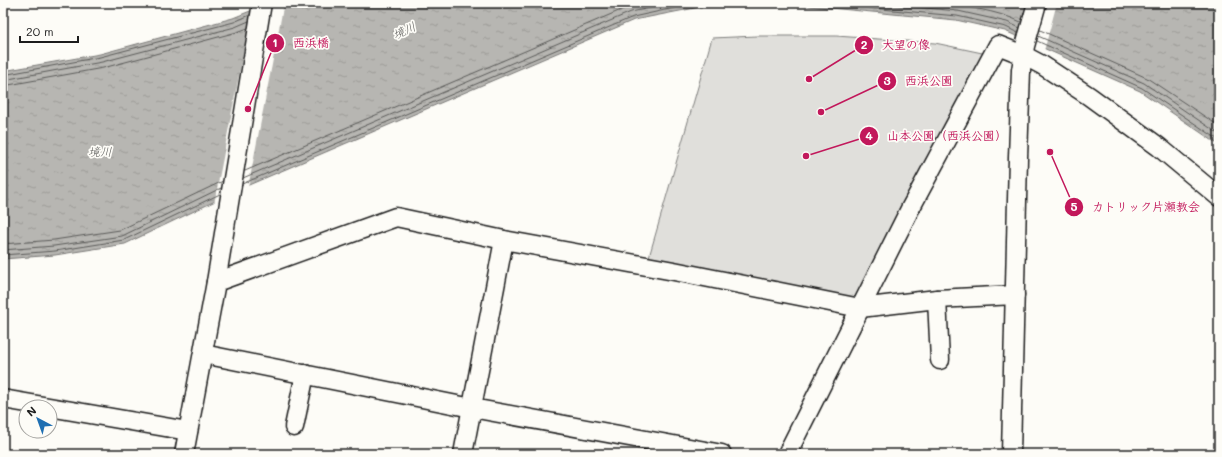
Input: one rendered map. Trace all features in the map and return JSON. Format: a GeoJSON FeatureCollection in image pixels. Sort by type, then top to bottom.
{"type":"FeatureCollection","features":[{"type":"Feature","properties":{"kind":"street"},"geometry":{"type":"LineString","coordinates":[[1011,454],[1021,70],[1024,50],[1037,3]]}},
{"type":"Feature","properties":{"kind":"street"},"geometry":{"type":"LineString","coordinates":[[184,454],[216,282],[261,5]]}},
{"type":"Feature","properties":{"kind":"street"},"geometry":{"type":"LineString","coordinates":[[787,454],[910,209],[998,45],[1024,50],[1042,65],[1089,96],[1159,147],[1219,197]]}},
{"type":"Feature","properties":{"kind":"street"},"geometry":{"type":"LineString","coordinates":[[1042,65],[1063,73],[1113,98]]}},
{"type":"Feature","properties":{"kind":"street"},"geometry":{"type":"LineString","coordinates":[[216,282],[396,217],[504,240],[674,271],[860,308],[937,300],[1015,295]]}},
{"type":"Feature","properties":{"kind":"street"},"geometry":{"type":"LineString","coordinates":[[463,454],[504,240]]}},
{"type":"Feature","properties":{"kind":"street"},"geometry":{"type":"LineString","coordinates":[[937,300],[940,360]]}},
{"type":"Feature","properties":{"kind":"street"},"geometry":{"type":"LineString","coordinates":[[203,354],[472,408],[722,454]]}},
{"type":"Feature","properties":{"kind":"street"},"geometry":{"type":"LineString","coordinates":[[294,427],[305,374]]}},
{"type":"Feature","properties":{"kind":"street"},"geometry":{"type":"LineString","coordinates":[[3,398],[188,431]]}},
{"type":"Feature","properties":{"kind":"shaded area"},"geometry":{"type":"Polygon","coordinates":[[[757,36],[836,36],[935,43],[987,54],[857,302],[649,257],[712,38],[757,36]]]}},
{"type":"Feature","properties":{"kind":"water","name":"境川"},"geometry":{"type":"Polygon","coordinates":[[[270,3],[1219,3],[1219,145],[1140,91],[1005,31],[956,20],[798,5],[700,7],[634,20],[251,184],[125,244],[55,255],[3,259],[3,71],[100,54],[233,18],[270,3]]]}},
{"type":"Feature","properties":{"kind":"pier"},"geometry":{"type":"Polygon","coordinates":[[[264,3],[284,3],[248,188],[214,204],[252,8],[264,3]]]}},
{"type":"Feature","properties":{"kind":"pier"},"geometry":{"type":"Polygon","coordinates":[[[1027,3],[1057,3],[1044,51],[1017,39],[1027,3]]]}},
{"type":"Feature","properties":{"kind":"place","name":"大望の像"},"geometry":{"type":"Point","coordinates":[809,79]}},
{"type":"Feature","properties":{"kind":"place","name":"西浜橋"},"geometry":{"type":"Point","coordinates":[248,109]}},
{"type":"Feature","properties":{"kind":"place","name":"西浜公園"},"geometry":{"type":"Point","coordinates":[821,112]}},
{"type":"Feature","properties":{"kind":"place","name":"カトリック片瀬教会"},"geometry":{"type":"Point","coordinates":[1050,152]}},
{"type":"Feature","properties":{"kind":"place","name":"山本公園（西浜公園）"},"geometry":{"type":"Point","coordinates":[806,156]}}]}
